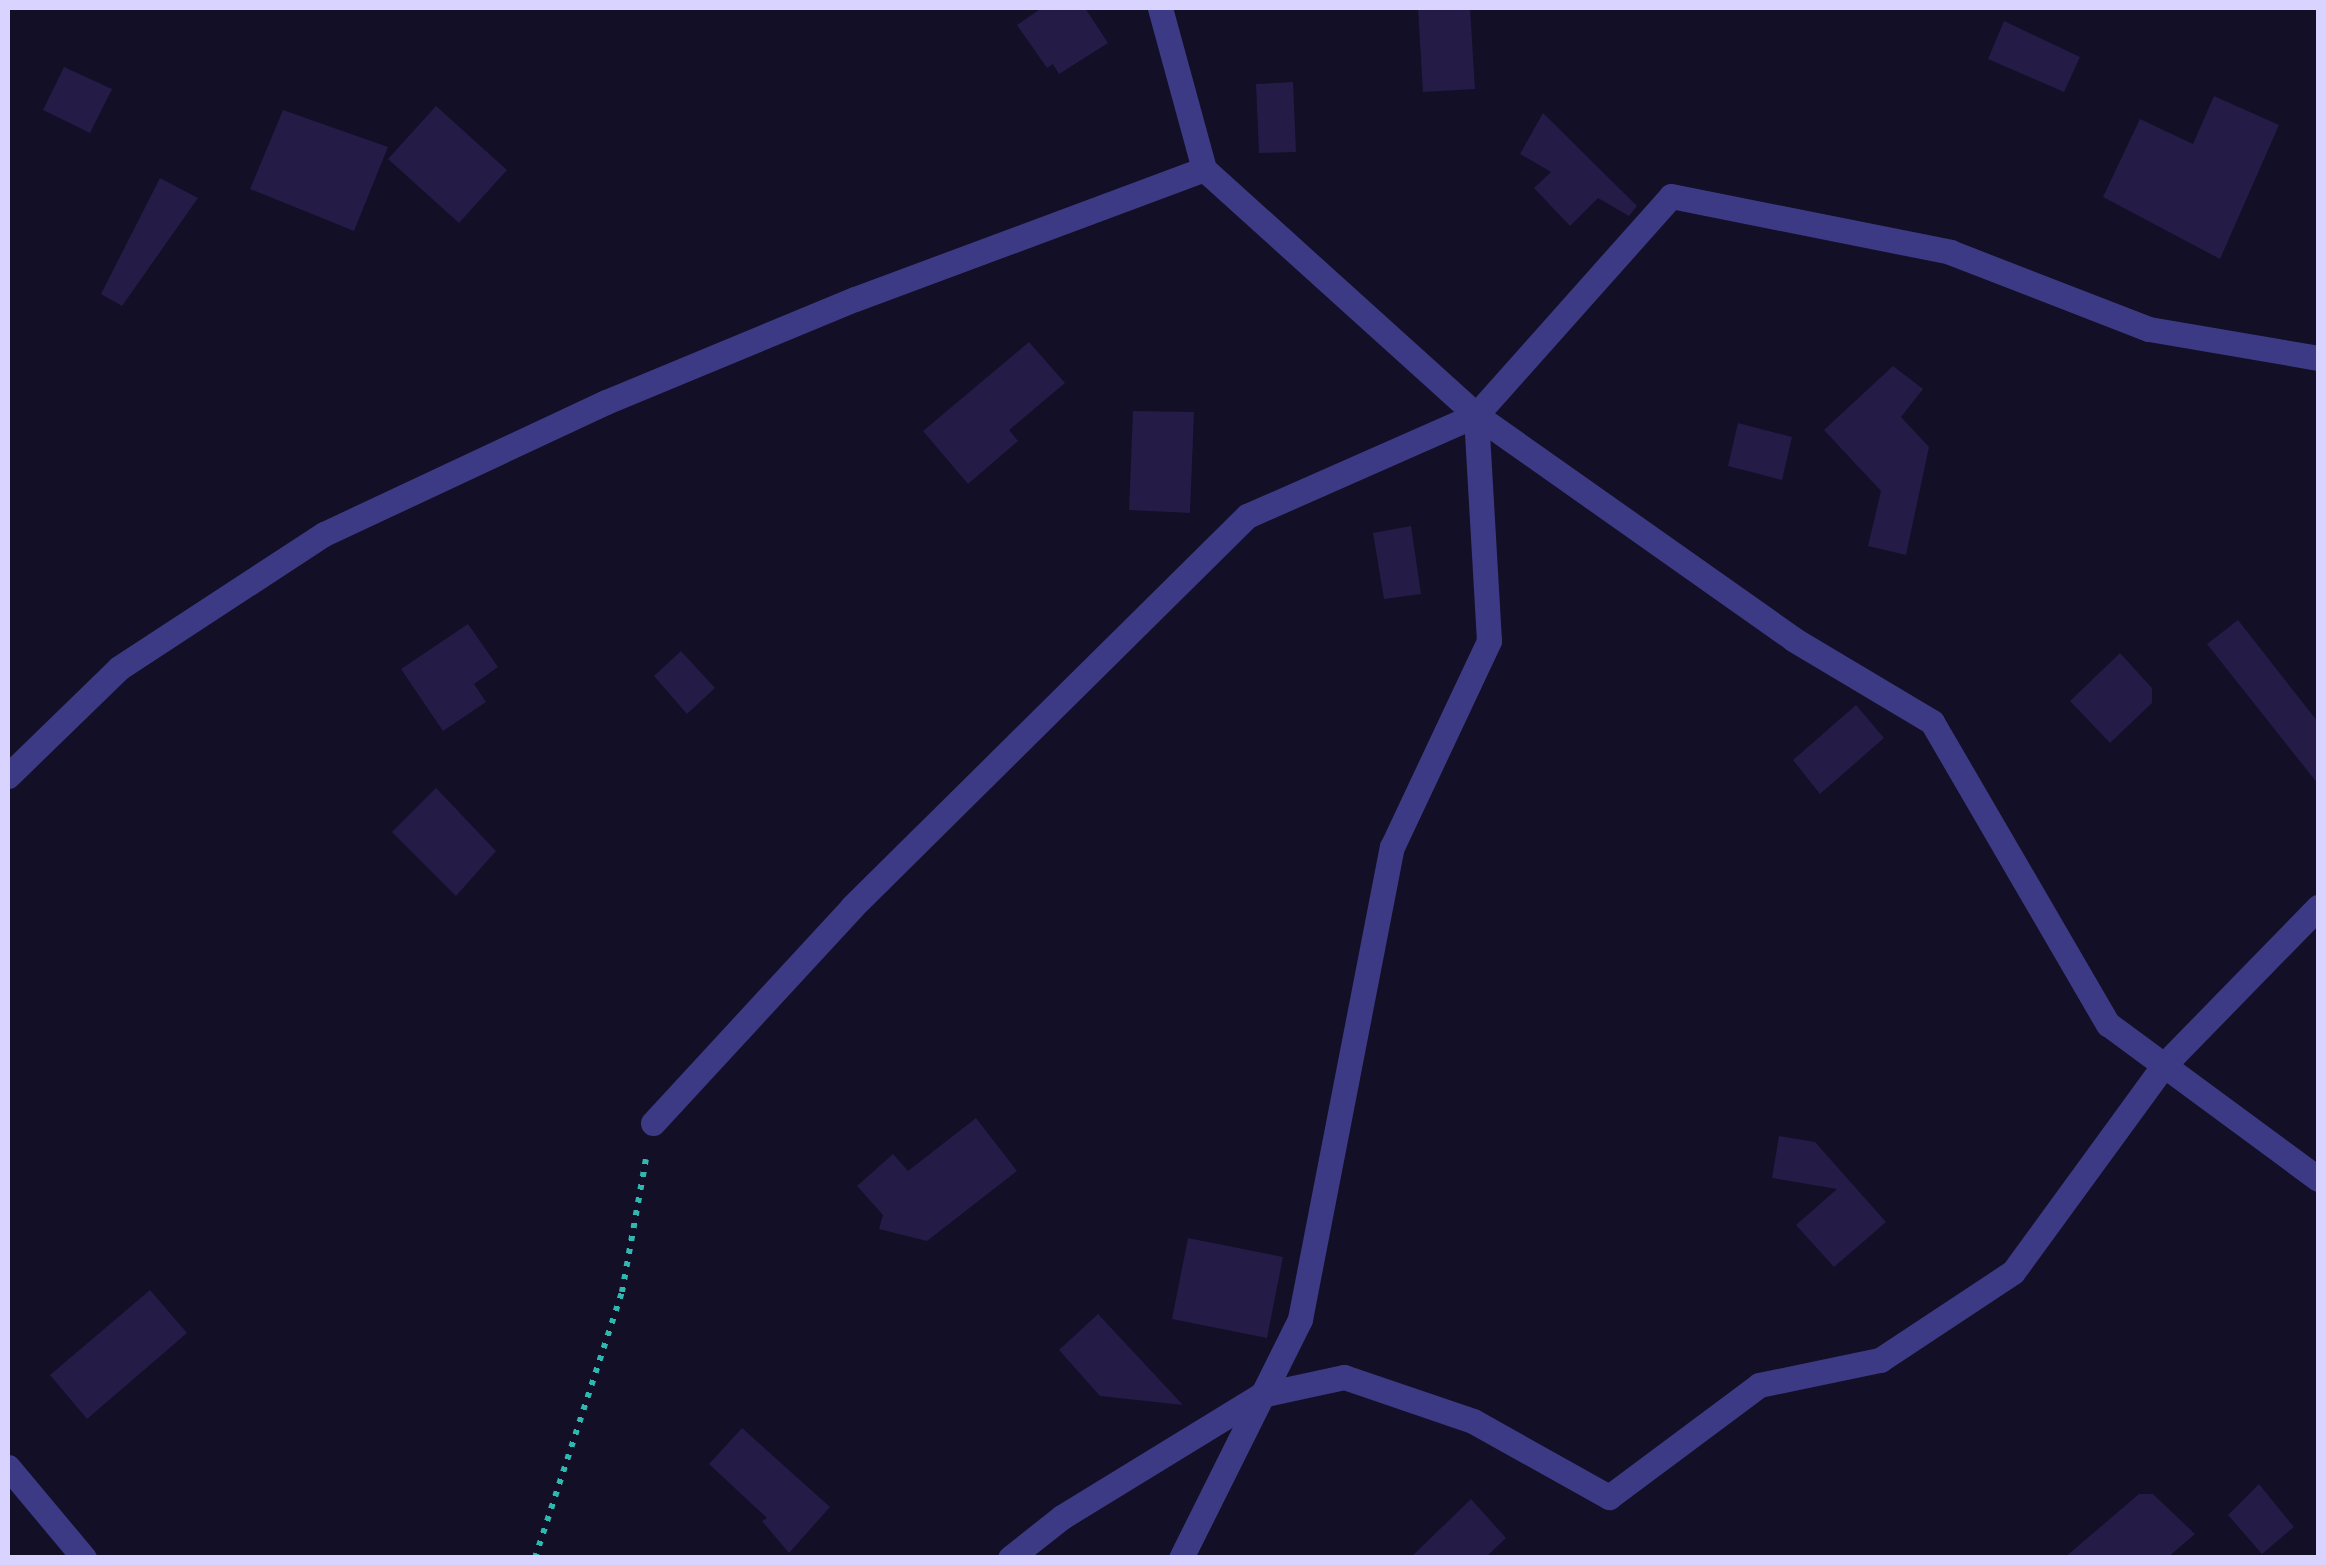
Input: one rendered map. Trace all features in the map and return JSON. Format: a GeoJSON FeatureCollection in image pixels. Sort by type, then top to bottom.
{"type":"FeatureCollection","features":[{"type":"Feature","properties":{"kind":"street"},"geometry":{"type":"LineString","coordinates":[[1160,8],[1204,168],[1476,416],[1792,639],[1932,722],[2108,1024],[2318,1179]]}},
{"type":"Feature","properties":{"kind":"street"},"geometry":{"type":"LineString","coordinates":[[8,776],[119,668],[324,534],[606,402],[855,298],[1204,168]]}},
{"type":"Feature","properties":{"kind":"street"},"geometry":{"type":"LineString","coordinates":[[653,1124],[852,907],[1248,516],[1476,416],[1671,196],[1950,252],[2148,329],[2318,358]]}},
{"type":"Feature","properties":{"kind":"street"},"geometry":{"type":"LineString","coordinates":[[1180,1558],[1300,1318],[1392,847],[1490,641],[1476,416]]}},
{"type":"Feature","properties":{"kind":"street"},"geometry":{"type":"LineString","coordinates":[[1010,1558],[1062,1517],[1262,1395],[1344,1377],[1473,1421],[1609,1498],[1759,1385],[1880,1360],[2013,1272],[2164,1066],[2318,907]]}},
{"type":"Feature","properties":{"kind":"street"},"geometry":{"type":"LineString","coordinates":[[8,1467],[84,1558]]}},
{"type":"Feature","properties":{"kind":"path"},"geometry":{"type":"LineString","coordinates":[[535,1558],[622,1292],[653,1124]]}},
{"type":"Feature","properties":{"kind":"building"},"geometry":{"type":"Polygon","coordinates":[[[1042,8],[1085,8],[1108,43],[1059,74],[1053,64],[1047,68],[1017,25],[1042,8]]]}},
{"type":"Feature","properties":{"kind":"building"},"geometry":{"type":"Polygon","coordinates":[[[1418,8],[1470,8],[1475,89],[1423,92],[1418,8]]]}},
{"type":"Feature","properties":{"kind":"building"},"geometry":{"type":"Polygon","coordinates":[[[2004,21],[2080,57],[2064,92],[1988,59],[2004,21]]]}},
{"type":"Feature","properties":{"kind":"building"},"geometry":{"type":"Polygon","coordinates":[[[64,67],[112,89],[90,133],[43,110],[64,67]]]}},
{"type":"Feature","properties":{"kind":"building"},"geometry":{"type":"Polygon","coordinates":[[[1293,82],[1296,152],[1259,153],[1256,84],[1293,82]]]}},
{"type":"Feature","properties":{"kind":"building"},"geometry":{"type":"Polygon","coordinates":[[[2214,96],[2279,125],[2220,259],[2103,197],[2140,119],[2193,144],[2214,96]]]}},
{"type":"Feature","properties":{"kind":"building"},"geometry":{"type":"Polygon","coordinates":[[[436,106],[507,170],[459,223],[388,159],[436,106]]]}},
{"type":"Feature","properties":{"kind":"building"},"geometry":{"type":"Polygon","coordinates":[[[283,110],[388,147],[354,231],[250,189],[283,110]]]}},
{"type":"Feature","properties":{"kind":"building"},"geometry":{"type":"Polygon","coordinates":[[[1543,113],[1637,206],[1629,216],[1598,198],[1570,226],[1534,188],[1551,172],[1520,154],[1543,113]]]}},
{"type":"Feature","properties":{"kind":"building"},"geometry":{"type":"Polygon","coordinates":[[[160,178],[198,198],[122,306],[101,294],[160,178]]]}},
{"type":"Feature","properties":{"kind":"building"},"geometry":{"type":"Polygon","coordinates":[[[1029,342],[1065,383],[1009,430],[1018,441],[968,484],[923,431],[1029,342]]]}},
{"type":"Feature","properties":{"kind":"building"},"geometry":{"type":"Polygon","coordinates":[[[1893,366],[1923,389],[1901,417],[1929,447],[1906,555],[1868,546],[1881,491],[1824,430],[1893,366]]]}},
{"type":"Feature","properties":{"kind":"building"},"geometry":{"type":"Polygon","coordinates":[[[1133,411],[1194,412],[1190,513],[1129,510],[1133,411]]]}},
{"type":"Feature","properties":{"kind":"building"},"geometry":{"type":"Polygon","coordinates":[[[1738,423],[1792,437],[1782,480],[1728,466],[1738,423]]]}},
{"type":"Feature","properties":{"kind":"building"},"geometry":{"type":"Polygon","coordinates":[[[1411,526],[1421,594],[1384,599],[1373,533],[1411,526]]]}},
{"type":"Feature","properties":{"kind":"building"},"geometry":{"type":"Polygon","coordinates":[[[2238,620],[2318,722],[2318,784],[2207,644],[2238,620]]]}},
{"type":"Feature","properties":{"kind":"building"},"geometry":{"type":"Polygon","coordinates":[[[468,624],[498,667],[474,684],[486,702],[443,731],[401,669],[468,624]]]}},
{"type":"Feature","properties":{"kind":"building"},"geometry":{"type":"Polygon","coordinates":[[[681,651],[715,688],[687,714],[654,676],[681,651]]]}},
{"type":"Feature","properties":{"kind":"building"},"geometry":{"type":"Polygon","coordinates":[[[2120,653],[2152,688],[2152,703],[2110,743],[2070,701],[2120,653]]]}},
{"type":"Feature","properties":{"kind":"building"},"geometry":{"type":"Polygon","coordinates":[[[1856,705],[1884,738],[1820,794],[1793,760],[1856,705]]]}},
{"type":"Feature","properties":{"kind":"building"},"geometry":{"type":"Polygon","coordinates":[[[436,788],[496,851],[456,896],[392,832],[436,788]]]}},
{"type":"Feature","properties":{"kind":"building"},"geometry":{"type":"Polygon","coordinates":[[[976,1118],[1017,1171],[927,1241],[879,1229],[883,1215],[857,1186],[893,1154],[908,1171],[976,1118]]]}},
{"type":"Feature","properties":{"kind":"building"},"geometry":{"type":"Polygon","coordinates":[[[1779,1136],[1815,1142],[1886,1222],[1834,1267],[1796,1225],[1837,1189],[1772,1178],[1779,1136]]]}},
{"type":"Feature","properties":{"kind":"building"},"geometry":{"type":"Polygon","coordinates":[[[1188,1238],[1283,1257],[1267,1338],[1172,1319],[1188,1238]]]}},
{"type":"Feature","properties":{"kind":"building"},"geometry":{"type":"Polygon","coordinates":[[[150,1290],[187,1333],[87,1419],[50,1375],[150,1290]]]}},
{"type":"Feature","properties":{"kind":"building"},"geometry":{"type":"Polygon","coordinates":[[[1098,1314],[1183,1405],[1100,1396],[1059,1350],[1098,1314]]]}},
{"type":"Feature","properties":{"kind":"building"},"geometry":{"type":"Polygon","coordinates":[[[742,1428],[830,1507],[789,1553],[762,1521],[767,1518],[709,1464],[742,1428]]]}},
{"type":"Feature","properties":{"kind":"building"},"geometry":{"type":"Polygon","coordinates":[[[2259,1484],[2294,1527],[2262,1554],[2228,1515],[2259,1484]]]}},
{"type":"Feature","properties":{"kind":"building"},"geometry":{"type":"Polygon","coordinates":[[[2139,1494],[2153,1494],[2195,1534],[2167,1558],[2064,1558],[2139,1494]]]}},
{"type":"Feature","properties":{"kind":"building"},"geometry":{"type":"Polygon","coordinates":[[[1471,1499],[1506,1538],[1485,1558],[1410,1558],[1471,1499]]]}}]}
